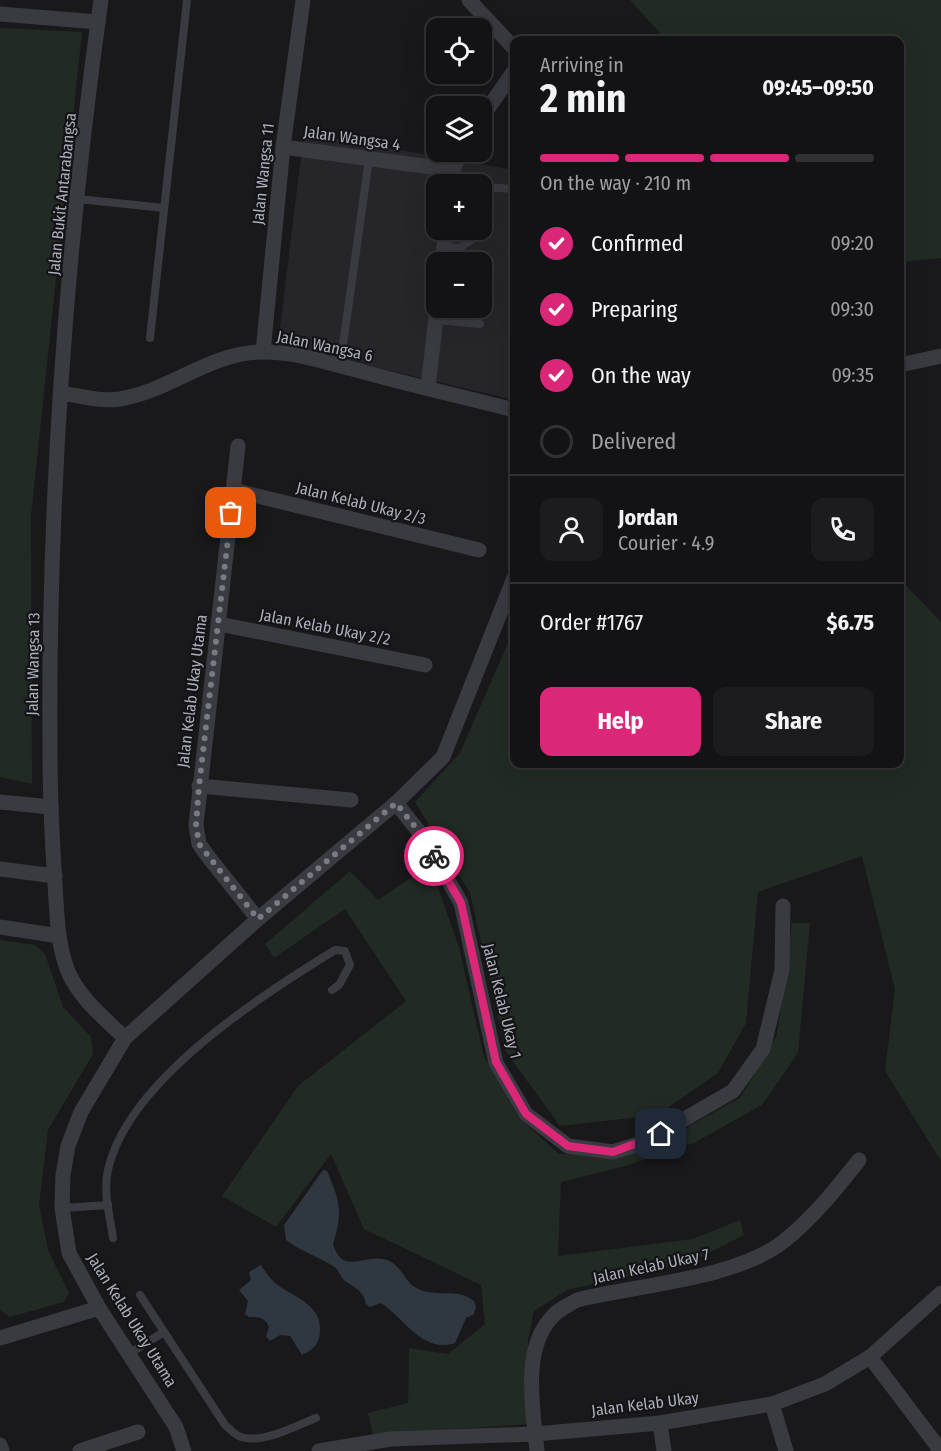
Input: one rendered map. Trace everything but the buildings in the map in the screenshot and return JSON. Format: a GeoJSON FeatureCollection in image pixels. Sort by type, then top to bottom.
{"type":"FeatureCollection","features":[{"type":"Feature","properties":{"kind":"street","name":"Jalan Bukit Antarabangsa"},"geometry":{"type":"LineString","coordinates":[[62,393],[78,200],[101,0]]}},
{"type":"Feature","properties":{"kind":"street","name":"Jalan Wangsa 11"},"geometry":{"type":"LineString","coordinates":[[263,352],[283,147],[303,0]]}},
{"type":"Feature","properties":{"kind":"street"},"geometry":{"type":"LineString","coordinates":[[469,0],[510,44]]}},
{"type":"Feature","properties":{"kind":"street"},"geometry":{"type":"LineString","coordinates":[[0,14],[98,22]]}},
{"type":"Feature","properties":{"kind":"street"},"geometry":{"type":"LineString","coordinates":[[492,103],[510,77]]}},
{"type":"Feature","properties":{"kind":"street","name":"Jalan Wangsa 4"},"geometry":{"type":"LineString","coordinates":[[283,147],[369,159],[438,174]]}},
{"type":"Feature","properties":{"kind":"street"},"geometry":{"type":"LineString","coordinates":[[428,388],[437,318]]}},
{"type":"Feature","properties":{"kind":"street","name":"Jalan Wangsa 6"},"geometry":{"type":"LineString","coordinates":[[62,393],[99,400],[141,395],[202,365],[235,355],[263,352],[308,358],[510,409]]}},
{"type":"Feature","properties":{"kind":"street"},"geometry":{"type":"LineString","coordinates":[[904,364],[941,356]]}},
{"type":"Feature","properties":{"kind":"street","name":"Jalan Wangsa 13"},"geometry":{"type":"LineString","coordinates":[[62,393],[49,674],[51,807],[58,936],[68,970],[86,1000],[125,1038]]}},
{"type":"Feature","properties":{"kind":"street","name":"Jalan Kelab Ukay Utama"},"geometry":{"type":"LineString","coordinates":[[238,447],[196,825],[199,844],[258,919]]}},
{"type":"Feature","properties":{"kind":"street","name":"Jalan Kelab Ukay 2/3"},"geometry":{"type":"LineString","coordinates":[[233,490],[479,550]]}},
{"type":"Feature","properties":{"kind":"street","name":"Jalan Kelab Ukay Utama"},"geometry":{"type":"LineString","coordinates":[[184,1451],[177,1427],[99,1308],[69,1253],[62,1208],[63,1175],[68,1146],[81,1112],[125,1038],[258,919],[396,803],[443,758],[510,594]]}},
{"type":"Feature","properties":{"kind":"street","name":"Jalan Kelab Ukay 2/2"},"geometry":{"type":"LineString","coordinates":[[219,624],[425,665]]}},
{"type":"Feature","properties":{"kind":"street"},"geometry":{"type":"LineString","coordinates":[[199,786],[351,800]]}},
{"type":"Feature","properties":{"kind":"street"},"geometry":{"type":"LineString","coordinates":[[0,802],[51,807]]}},
{"type":"Feature","properties":{"kind":"street","name":"Jalan Kelab Ukay 1"},"geometry":{"type":"LineString","coordinates":[[396,803],[424,838],[461,903],[496,1062],[526,1114],[568,1146],[613,1152],[645,1142],[733,1091],[764,1049],[782,970],[783,906]]}},
{"type":"Feature","properties":{"kind":"street"},"geometry":{"type":"LineString","coordinates":[[0,869],[54,876]]}},
{"type":"Feature","properties":{"kind":"street"},"geometry":{"type":"LineString","coordinates":[[0,927],[58,936]]}},
{"type":"Feature","properties":{"kind":"street","name":"Jalan Kelab Ukay 7"},"geometry":{"type":"LineString","coordinates":[[537,1451],[534,1351],[542,1331],[554,1315],[577,1300],[738,1265],[782,1243],[804,1223],[860,1160]]}},
{"type":"Feature","properties":{"kind":"street","name":"Jalan Kelab Ukay"},"geometry":{"type":"LineString","coordinates":[[319,1451],[391,1439],[535,1434],[660,1423],[772,1404],[825,1384],[870,1357],[941,1293]]}},
{"type":"Feature","properties":{"kind":"street"},"geometry":{"type":"LineString","coordinates":[[0,1338],[99,1308]]}},
{"type":"Feature","properties":{"kind":"street"},"geometry":{"type":"LineString","coordinates":[[870,1357],[941,1450]]}},
{"type":"Feature","properties":{"kind":"street"},"geometry":{"type":"LineString","coordinates":[[772,1404],[786,1451]]}},
{"type":"Feature","properties":{"kind":"street"},"geometry":{"type":"LineString","coordinates":[[660,1423],[663,1451]]}},
{"type":"Feature","properties":{"kind":"street"},"geometry":{"type":"LineString","coordinates":[[80,1451],[138,1432]]}},
{"type":"Feature","properties":{"kind":"street"},"geometry":{"type":"LineString","coordinates":[[0,1445],[2,1451]]}},
{"type":"Feature","properties":{"kind":"lane"},"geometry":{"type":"LineString","coordinates":[[150,338],[187,0]]}},
{"type":"Feature","properties":{"kind":"lane"},"geometry":{"type":"LineString","coordinates":[[340,366],[369,159]]}},
{"type":"Feature","properties":{"kind":"lane"},"geometry":{"type":"LineString","coordinates":[[492,188],[510,189]]}},
{"type":"Feature","properties":{"kind":"lane"},"geometry":{"type":"LineString","coordinates":[[78,200],[164,208]]}},
{"type":"Feature","properties":{"kind":"lane"},"geometry":{"type":"LineString","coordinates":[[450,252],[471,240]]}},
{"type":"Feature","properties":{"kind":"lane"},"geometry":{"type":"LineString","coordinates":[[454,318],[480,324]]}},
{"type":"Feature","properties":{"kind":"lane"},"geometry":{"type":"LineString","coordinates":[[113,1238],[108,1205],[107,1173],[113,1151],[141,1106],[167,1072],[271,990],[335,950],[345,951],[350,965],[339,985],[332,990]]}},
{"type":"Feature","properties":{"kind":"lane"},"geometry":{"type":"LineString","coordinates":[[62,1208],[108,1205]]}},
{"type":"Feature","properties":{"kind":"lane"},"geometry":{"type":"LineString","coordinates":[[140,1295],[225,1425],[238,1436],[251,1439],[265,1436],[316,1418]]}},
{"type":"Feature","properties":{"kind":"lane"},"geometry":{"type":"LineString","coordinates":[[130,1353],[164,1332]]}},
{"type":"Feature","properties":{"kind":"shaded area"},"geometry":{"type":"Polygon","coordinates":[[[630,0],[941,0],[941,258],[904,262],[904,36],[662,36],[630,0]]]}},
{"type":"Feature","properties":{"kind":"shaded area"},"geometry":{"type":"Polygon","coordinates":[[[0,28],[82,32],[31,516],[32,784],[0,777],[0,28]]]}},
{"type":"Feature","properties":{"kind":"shaded area"},"geometry":{"type":"Polygon","coordinates":[[[304,133],[426,154],[426,162],[469,162],[510,169],[510,399],[278,344],[304,133]]]}},
{"type":"Feature","properties":{"kind":"shaded area"},"geometry":{"type":"Polygon","coordinates":[[[904,583],[941,622],[941,1161],[885,1071],[895,989],[862,856],[758,892],[746,1023],[718,1073],[657,1115],[560,1126],[506,1052],[470,893],[415,802],[460,753],[510,638],[510,768],[904,768],[904,583]]]}},
{"type":"Feature","properties":{"kind":"shaded area"},"geometry":{"type":"Polygon","coordinates":[[[430,865],[459,947],[484,1057],[519,1118],[559,1154],[656,1145],[741,1097],[777,1035],[792,923],[810,923],[798,1053],[762,1105],[694,1143],[622,1167],[561,1182],[558,1256],[693,1239],[740,1220],[744,1235],[691,1262],[567,1290],[534,1311],[528,1340],[528,1424],[373,1435],[368,1413],[408,1403],[409,1348],[448,1354],[485,1324],[481,1285],[364,1229],[331,1154],[276,1227],[222,1196],[298,1086],[406,1001],[345,909],[274,958],[265,944],[350,871],[378,900],[430,865]]]}},
{"type":"Feature","properties":{"kind":"shaded area"},"geometry":{"type":"Polygon","coordinates":[[[0,940],[35,945],[45,954],[63,1007],[91,1037],[93,1054],[48,1130],[39,1205],[48,1250],[69,1293],[64,1302],[10,1317],[0,1310],[0,940]]]}},
{"type":"Feature","properties":{"kind":"shaded area"},"geometry":{"type":"Polygon","coordinates":[[[323,1170],[327,1171],[339,1207],[333,1244],[342,1259],[354,1262],[375,1258],[383,1259],[395,1264],[415,1287],[421,1290],[461,1295],[474,1301],[476,1307],[474,1314],[466,1318],[455,1343],[433,1344],[415,1333],[381,1303],[370,1307],[366,1304],[361,1292],[345,1281],[335,1267],[286,1240],[284,1225],[323,1170]]]}},
{"type":"Feature","properties":{"kind":"shaded area"},"geometry":{"type":"Polygon","coordinates":[[[261,1265],[273,1281],[310,1306],[319,1320],[320,1335],[317,1342],[313,1348],[302,1355],[290,1336],[280,1335],[270,1341],[266,1336],[269,1327],[265,1321],[245,1314],[248,1301],[239,1290],[251,1280],[249,1272],[261,1265]]]}},
{"type":"Feature","properties":{"kind":"way so far"},"geometry":{"type":"LineString","coordinates":[[231,513],[199,786],[196,825],[199,844],[258,919],[396,803],[424,838],[434,856]]}},
{"type":"Feature","properties":{"kind":"route"},"geometry":{"type":"LineString","coordinates":[[434,856],[461,903],[496,1062],[526,1114],[544,1130],[568,1146],[613,1152],[645,1142],[661,1134]]}}]}
